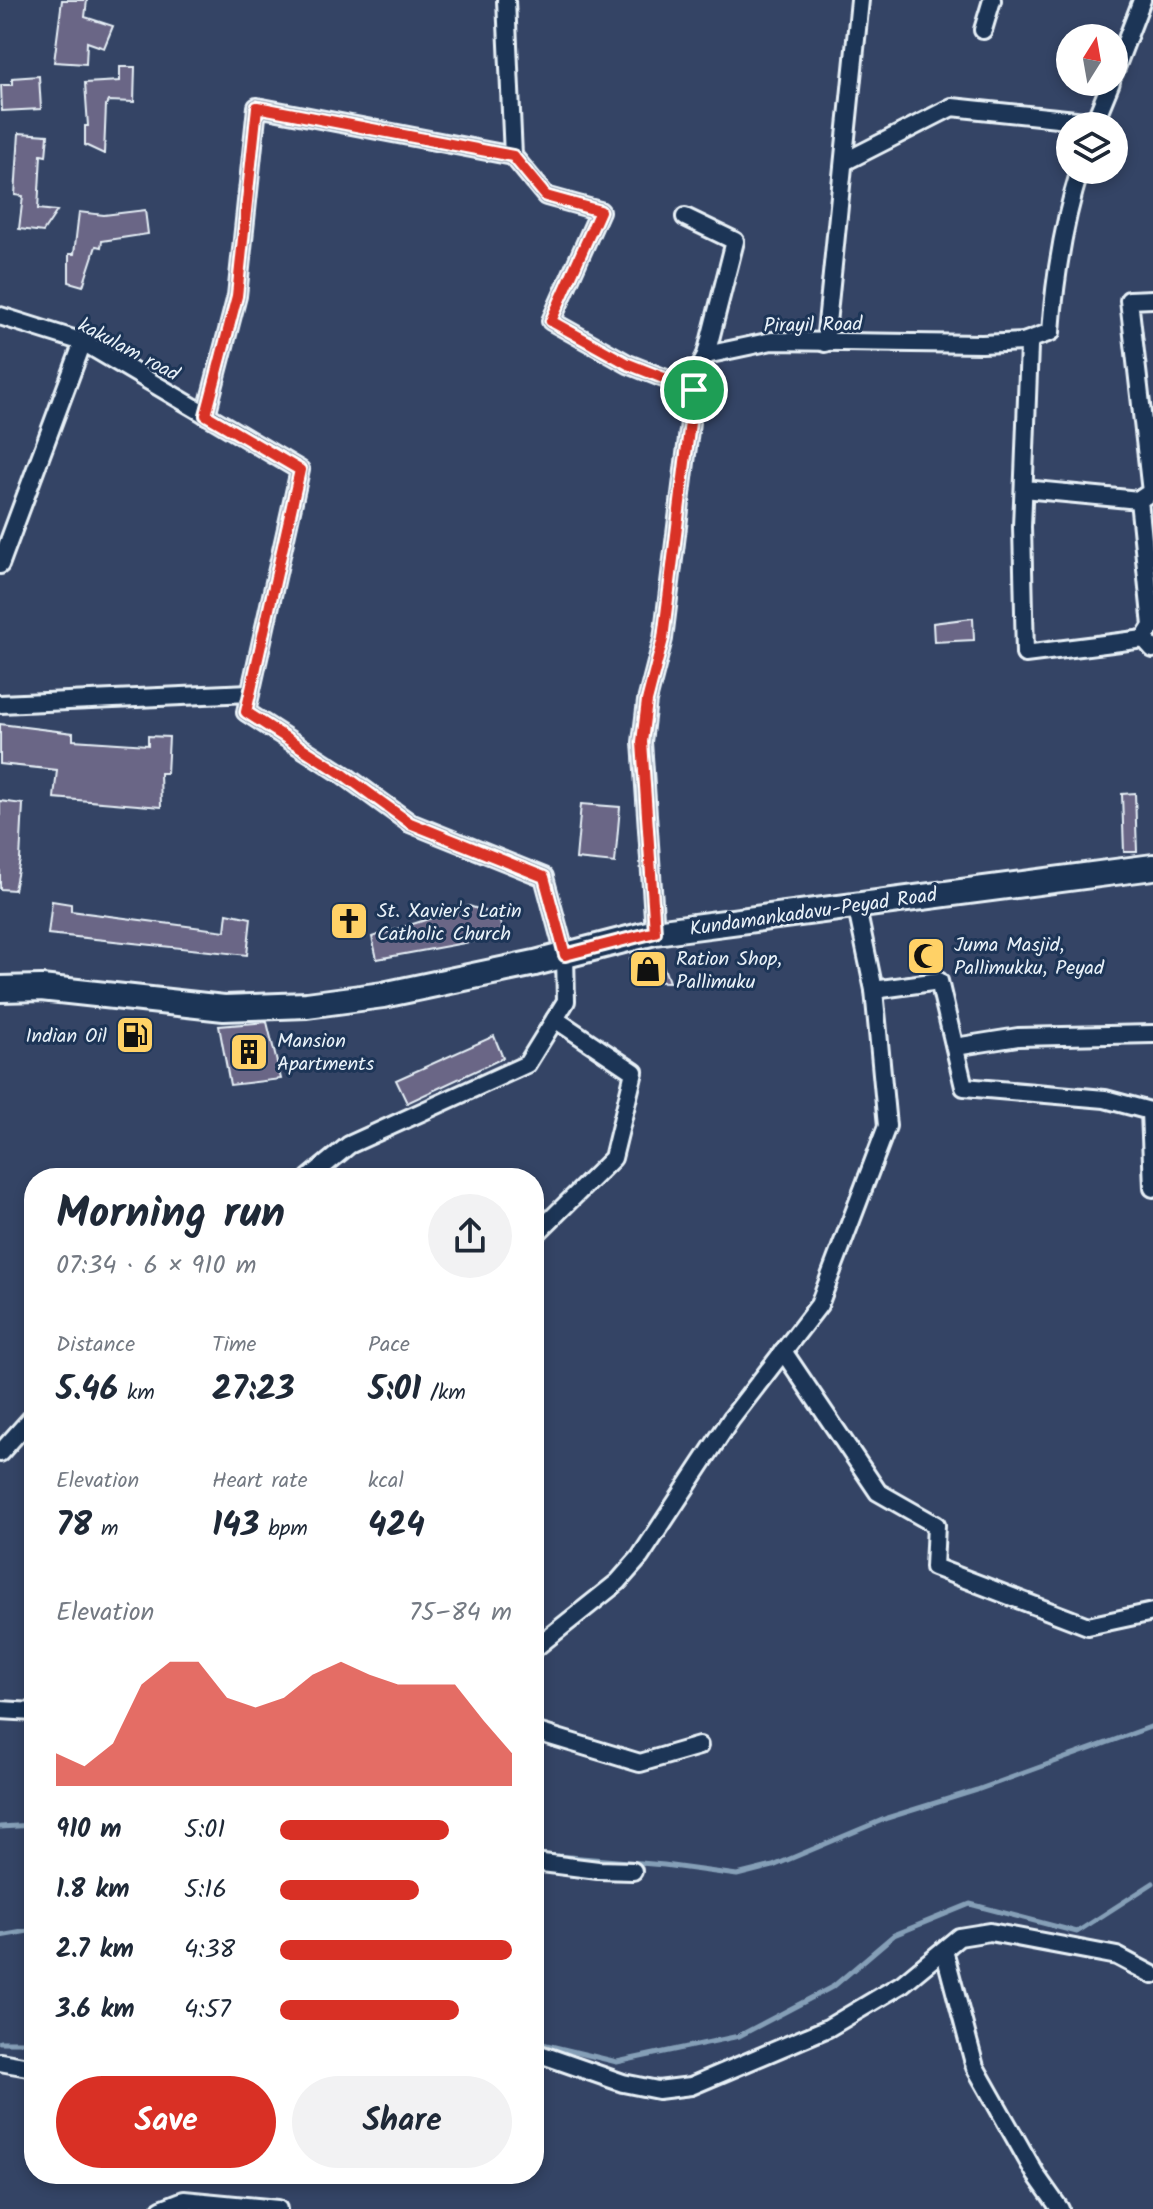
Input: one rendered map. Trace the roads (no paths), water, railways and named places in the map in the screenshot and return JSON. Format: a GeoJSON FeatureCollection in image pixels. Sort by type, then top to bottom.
{"type":"FeatureCollection","features":[{"type":"Feature","properties":{"kind":"main road","name":"Kundamankadavu-Peyad Road"},"geometry":{"type":"LineString","coordinates":[[0,989],[41,988],[224,1008],[307,1005],[383,995],[655,932],[1153,867]]}},
{"type":"Feature","properties":{"kind":"street"},"geometry":{"type":"LineString","coordinates":[[506,0],[513,156],[546,196],[600,211],[551,321],[628,364],[694,390]]}},
{"type":"Feature","properties":{"kind":"street"},"geometry":{"type":"LineString","coordinates":[[825,343],[860,0]]}},
{"type":"Feature","properties":{"kind":"street"},"geometry":{"type":"LineString","coordinates":[[983,30],[992,0]]}},
{"type":"Feature","properties":{"kind":"street"},"geometry":{"type":"LineString","coordinates":[[1128,36],[1142,0]]}},
{"type":"Feature","properties":{"kind":"street"},"geometry":{"type":"LineString","coordinates":[[206,415],[237,296],[257,107],[513,156]]}},
{"type":"Feature","properties":{"kind":"street"},"geometry":{"type":"LineString","coordinates":[[844,162],[952,107],[1056,119]]}},
{"type":"Feature","properties":{"kind":"street"},"geometry":{"type":"LineString","coordinates":[[1023,342],[1051,332],[1055,272],[1076,184]]}},
{"type":"Feature","properties":{"kind":"street"},"geometry":{"type":"LineString","coordinates":[[655,932],[642,742],[647,701],[663,639],[697,372],[706,355],[735,241],[685,217]]}},
{"type":"Feature","properties":{"kind":"street"},"geometry":{"type":"LineString","coordinates":[[1024,489],[1139,500],[1151,492],[1129,300],[1153,299]]}},
{"type":"Feature","properties":{"kind":"street","name":"kakulam road"},"geometry":{"type":"LineString","coordinates":[[0,316],[83,342],[300,470],[250,693]]}},
{"type":"Feature","properties":{"kind":"street","name":"Pirayil Road"},"geometry":{"type":"LineString","coordinates":[[706,355],[772,341],[1023,342]]}},
{"type":"Feature","properties":{"kind":"street"},"geometry":{"type":"LineString","coordinates":[[0,565],[83,342]]}},
{"type":"Feature","properties":{"kind":"street"},"geometry":{"type":"LineString","coordinates":[[1023,342],[1029,346],[1024,489],[1025,654],[1148,644],[1152,626],[1139,500]]}},
{"type":"Feature","properties":{"kind":"street"},"geometry":{"type":"LineString","coordinates":[[0,704],[250,693],[246,712],[344,775],[410,823],[544,877],[565,955],[566,1001],[527,1064],[349,1145],[321,1168]]}},
{"type":"Feature","properties":{"kind":"street"},"geometry":{"type":"LineString","coordinates":[[544,1641],[618,1582],[640,1557],[731,1419],[819,1305],[887,1126],[874,990],[856,904]]}},
{"type":"Feature","properties":{"kind":"street"},"geometry":{"type":"LineString","coordinates":[[874,990],[939,981],[964,1087],[1105,1099],[1150,1111],[1153,1188]]}},
{"type":"Feature","properties":{"kind":"street"},"geometry":{"type":"LineString","coordinates":[[544,1226],[613,1158],[634,1072],[555,1019]]}},
{"type":"Feature","properties":{"kind":"street"},"geometry":{"type":"LineString","coordinates":[[955,1047],[1018,1037],[1153,1034]]}},
{"type":"Feature","properties":{"kind":"street"},"geometry":{"type":"LineString","coordinates":[[783,1351],[878,1492],[936,1525],[934,1567],[1088,1626],[1153,1612]]}},
{"type":"Feature","properties":{"kind":"street"},"geometry":{"type":"LineString","coordinates":[[0,1453],[24,1426]]}},
{"type":"Feature","properties":{"kind":"street"},"geometry":{"type":"LineString","coordinates":[[0,1710],[24,1711]]}},
{"type":"Feature","properties":{"kind":"street"},"geometry":{"type":"LineString","coordinates":[[544,1734],[640,1763],[699,1746]]}},
{"type":"Feature","properties":{"kind":"street"},"geometry":{"type":"LineString","coordinates":[[544,1863],[633,1871]]}},
{"type":"Feature","properties":{"kind":"street"},"geometry":{"type":"LineString","coordinates":[[544,2055],[623,2083],[658,2090],[691,2086],[828,2028],[902,1984],[959,1937],[990,1932],[1117,1956],[1153,1975]]}},
{"type":"Feature","properties":{"kind":"street"},"geometry":{"type":"LineString","coordinates":[[944,1950],[975,2067],[1029,2162],[1060,2209]]}},
{"type":"Feature","properties":{"kind":"street"},"geometry":{"type":"LineString","coordinates":[[0,2062],[24,2066]]}},
{"type":"Feature","properties":{"kind":"street"},"geometry":{"type":"LineString","coordinates":[[161,2209],[184,2200],[278,2209]]}},
{"type":"Feature","properties":{"kind":"waterway"},"geometry":{"type":"LineString","coordinates":[[544,1855],[737,1875],[773,1866],[887,1818],[977,1790],[1153,1726]]}},
{"type":"Feature","properties":{"kind":"waterway"},"geometry":{"type":"LineString","coordinates":[[0,1827],[24,1826]]}},
{"type":"Feature","properties":{"kind":"waterway"},"geometry":{"type":"LineString","coordinates":[[544,2044],[617,2062],[739,2036],[834,1986],[894,1935],[970,1904],[1077,1932],[1153,1883]]}},
{"type":"Feature","properties":{"kind":"waterway"},"geometry":{"type":"LineString","coordinates":[[0,1936],[24,1932]]}},
{"type":"Feature","properties":{"kind":"waterway"},"geometry":{"type":"LineString","coordinates":[[0,2042],[24,2042]]}},
{"type":"Feature","properties":{"kind":"place","name":"St. Xavier's Latin Catholic Church"},"geometry":{"type":"Point","coordinates":[349,921]}},
{"type":"Feature","properties":{"kind":"place","name":"Juma Masjid, Pallimukku, Peyad"},"geometry":{"type":"Point","coordinates":[926,956]}},
{"type":"Feature","properties":{"kind":"place","name":"Ration Shop, Pallimuku"},"geometry":{"type":"Point","coordinates":[648,969]}},
{"type":"Feature","properties":{"kind":"place","name":"Indian Oil"},"geometry":{"type":"Point","coordinates":[135,1035]}},
{"type":"Feature","properties":{"kind":"place","name":"Mansion Apartments"},"geometry":{"type":"Point","coordinates":[249,1052]}}]}
